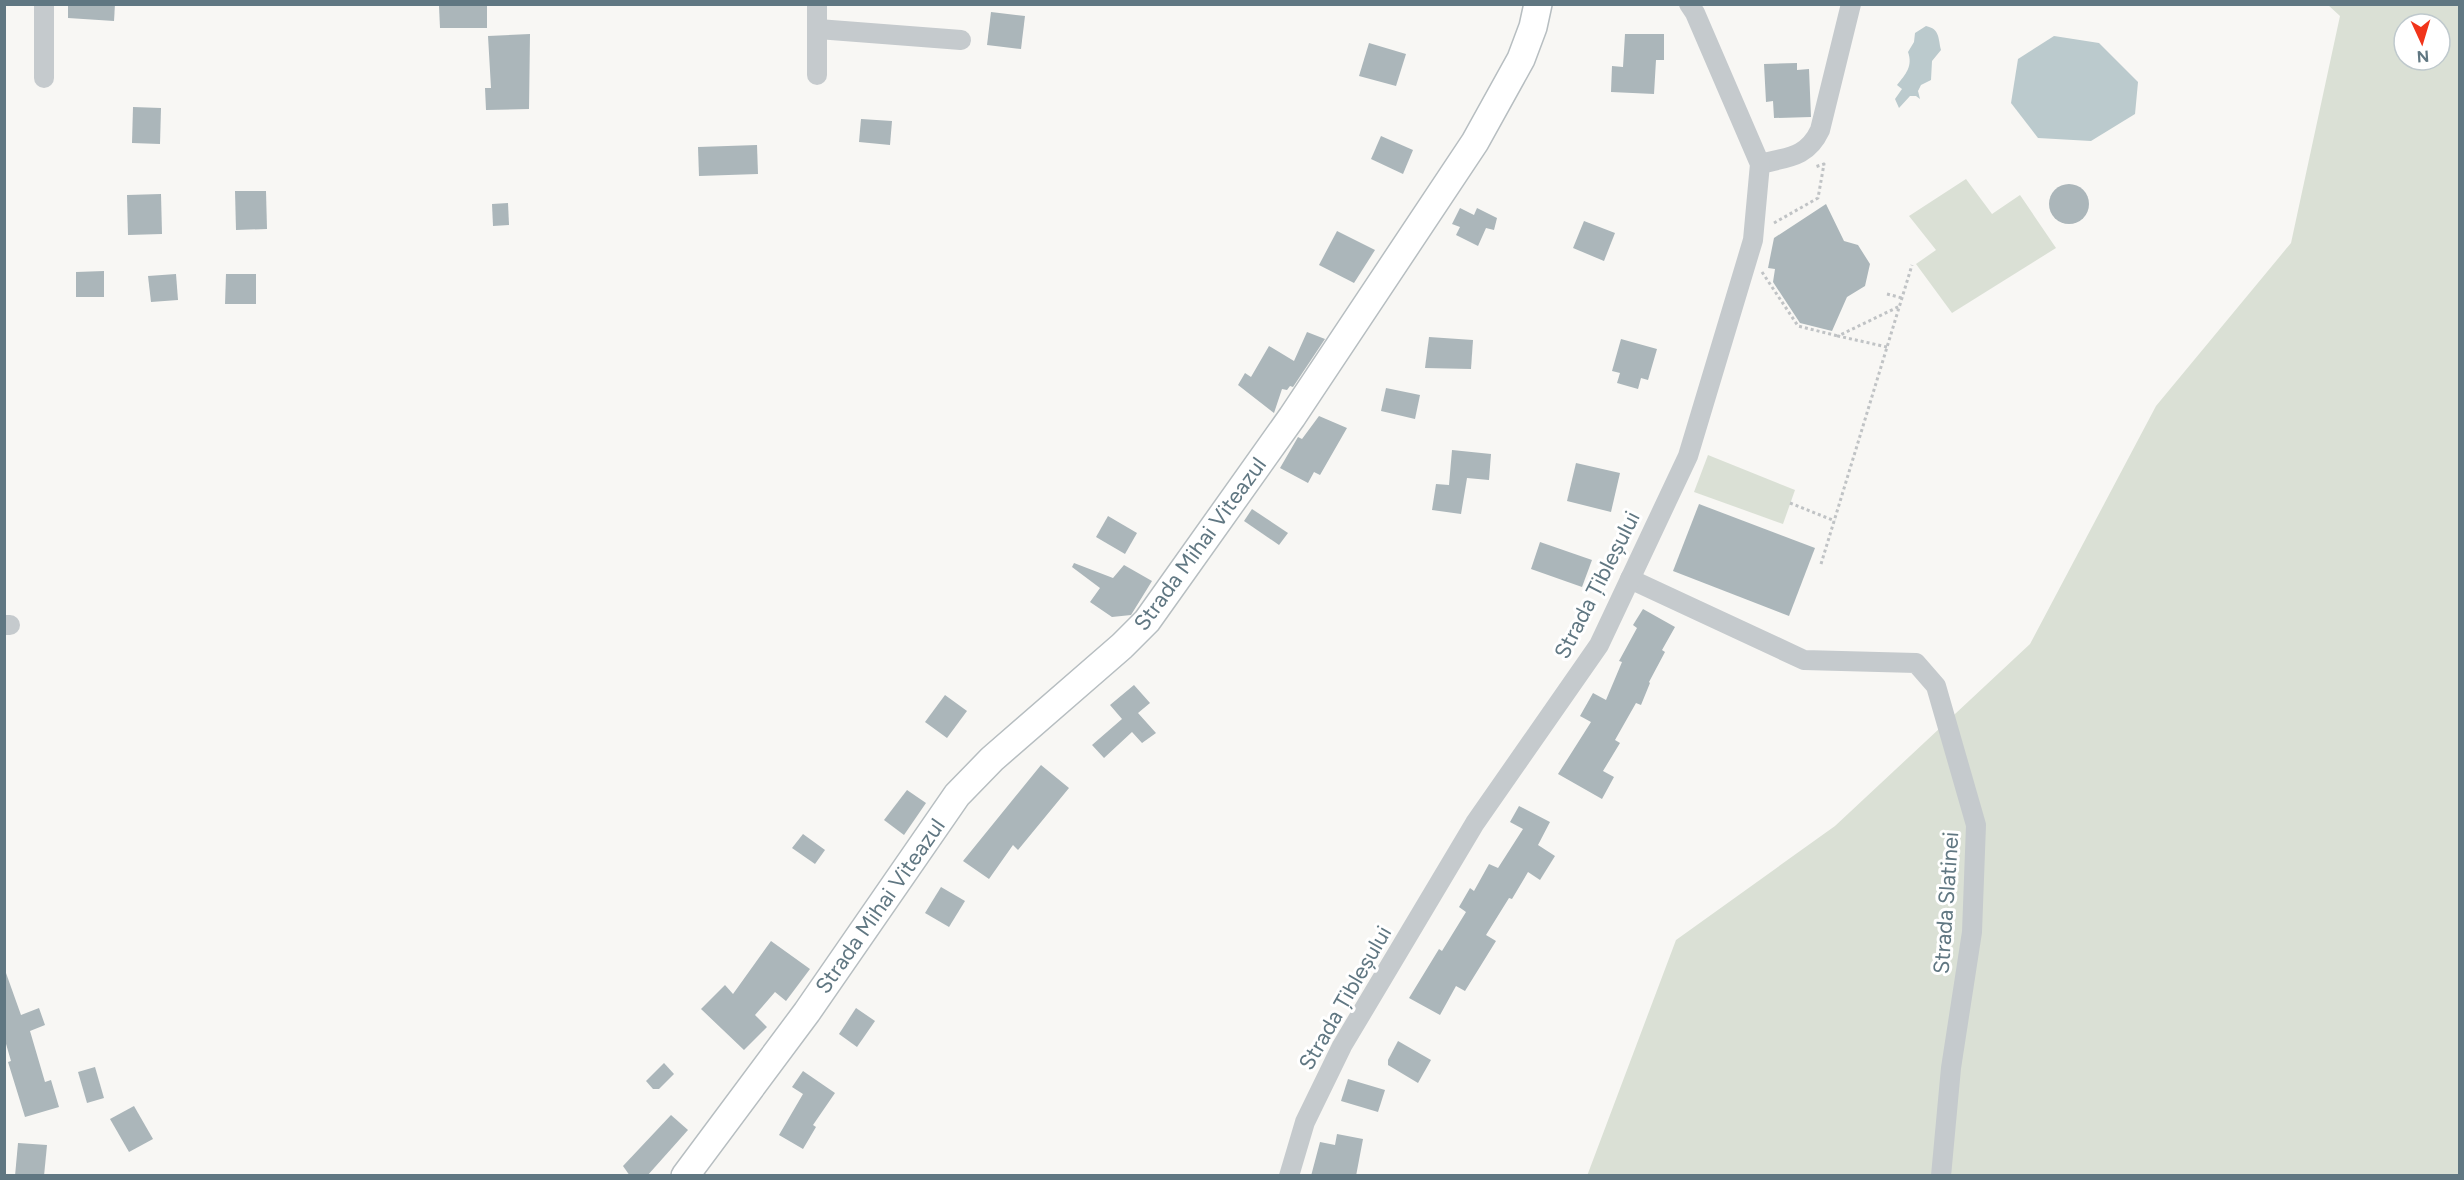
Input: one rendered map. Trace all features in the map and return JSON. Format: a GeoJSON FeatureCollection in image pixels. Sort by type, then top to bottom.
{"type":"FeatureCollection","features":[{"type":"Feature","properties":{"kind":"main road","name":"Strada Mihai Viteazul"},"geometry":{"type":"LineString","coordinates":[[685,1176],[807,1012],[957,795],[992,759],[1122,646],[1147,621],[1292,417],[1474,142],[1521,59],[1533,27],[1538,4]]}},
{"type":"Feature","properties":{"kind":"street"},"geometry":{"type":"LineString","coordinates":[[44,4],[44,78]]}},
{"type":"Feature","properties":{"kind":"street"},"geometry":{"type":"LineString","coordinates":[[817,4],[817,75]]}},
{"type":"Feature","properties":{"kind":"street","name":"Strada Țibleșului"},"geometry":{"type":"LineString","coordinates":[[1290,1176],[1305,1122],[1342,1046],[1475,823],[1599,645],[1688,456],[1753,240],[1760,164],[1695,13],[1689,4]]}},
{"type":"Feature","properties":{"kind":"street"},"geometry":{"type":"LineString","coordinates":[[1760,164],[1804,153],[1814,143],[1820,130],[1851,4]]}},
{"type":"Feature","properties":{"kind":"street"},"geometry":{"type":"LineString","coordinates":[[818,29],[961,40]]}},
{"type":"Feature","properties":{"kind":"street","name":"Strada Slatinei"},"geometry":{"type":"LineString","coordinates":[[1630,579],[1804,660],[1916,663],[1936,686],[1976,825],[1972,932],[1951,1068],[1941,1176]]}},
{"type":"Feature","properties":{"kind":"path"},"geometry":{"type":"LineString","coordinates":[[1771,225],[1818,198],[1824,164],[1814,168]]}},
{"type":"Feature","properties":{"kind":"path"},"geometry":{"type":"LineString","coordinates":[[1821,564],[1912,265]]}},
{"type":"Feature","properties":{"kind":"path"},"geometry":{"type":"LineString","coordinates":[[1761,271],[1798,326],[1888,347]]}},
{"type":"Feature","properties":{"kind":"path"},"geometry":{"type":"LineString","coordinates":[[1887,294],[1902,298]]}},
{"type":"Feature","properties":{"kind":"path"},"geometry":{"type":"LineString","coordinates":[[1838,336],[1900,306]]}},
{"type":"Feature","properties":{"kind":"path"},"geometry":{"type":"LineString","coordinates":[[1790,503],[1835,521]]}},
{"type":"Feature","properties":{"kind":"shaded area"},"geometry":{"type":"Polygon","coordinates":[[[2328,5],[2459,5],[2459,1175],[1587,1176],[1676,940],[1835,826],[2030,644],[2156,406],[2291,243],[2340,16],[2328,5]]]}},
{"type":"Feature","properties":{"kind":"shaded area"},"geometry":{"type":"Polygon","coordinates":[[[1926,26],[1936,32],[1941,50],[1932,61],[1931,80],[1921,85],[1918,91],[1920,99],[1910,96],[1899,108],[1895,99],[1902,89],[1897,85],[1908,70],[1910,62],[1908,52],[1914,42],[1915,33],[1926,26]]]}},
{"type":"Feature","properties":{"kind":"shaded area"},"geometry":{"type":"Polygon","coordinates":[[[2054,36],[2099,43],[2138,82],[2135,114],[2091,141],[2038,138],[2011,103],[2018,59],[2054,36]]]}},
{"type":"Feature","properties":{"kind":"shaded area"},"geometry":{"type":"Polygon","coordinates":[[[1966,179],[1992,214],[2020,195],[2056,248],[1952,313],[1916,264],[1936,250],[1909,216],[1966,179]]]}},
{"type":"Feature","properties":{"kind":"shaded area"},"geometry":{"type":"Polygon","coordinates":[[[1708,455],[1795,490],[1783,524],[1694,492],[1708,455]]]}},
{"type":"Feature","properties":{"kind":"building"},"geometry":{"type":"Polygon","coordinates":[[[68,4],[115,4],[114,21],[68,18],[68,4]]]}},
{"type":"Feature","properties":{"kind":"building"},"geometry":{"type":"Polygon","coordinates":[[[487,4],[487,28],[440,28],[439,6],[487,4]]]}},
{"type":"Feature","properties":{"kind":"building"},"geometry":{"type":"Polygon","coordinates":[[[991,12],[1025,16],[1021,49],[987,45],[991,12]]]}},
{"type":"Feature","properties":{"kind":"building"},"geometry":{"type":"Polygon","coordinates":[[[530,34],[529,109],[486,110],[485,88],[491,88],[488,36],[530,34]]]}},
{"type":"Feature","properties":{"kind":"building"},"geometry":{"type":"Polygon","coordinates":[[[1625,34],[1664,34],[1664,60],[1656,60],[1654,94],[1611,92],[1612,66],[1623,67],[1625,34]]]}},
{"type":"Feature","properties":{"kind":"building"},"geometry":{"type":"Polygon","coordinates":[[[1369,43],[1406,54],[1396,86],[1359,76],[1369,43]]]}},
{"type":"Feature","properties":{"kind":"building"},"geometry":{"type":"Polygon","coordinates":[[[1797,63],[1797,70],[1809,69],[1811,117],[1774,118],[1773,101],[1766,102],[1764,64],[1797,63]]]}},
{"type":"Feature","properties":{"kind":"building"},"geometry":{"type":"Polygon","coordinates":[[[133,107],[161,108],[160,144],[132,143],[133,107]]]}},
{"type":"Feature","properties":{"kind":"building"},"geometry":{"type":"Polygon","coordinates":[[[861,119],[892,121],[890,145],[859,142],[861,119]]]}},
{"type":"Feature","properties":{"kind":"building"},"geometry":{"type":"Polygon","coordinates":[[[1381,136],[1413,150],[1403,174],[1371,159],[1381,136]]]}},
{"type":"Feature","properties":{"kind":"building"},"geometry":{"type":"Polygon","coordinates":[[[757,145],[758,174],[699,176],[698,147],[757,145]]]}},
{"type":"Feature","properties":{"kind":"building"},"geometry":{"type":"Polygon","coordinates":[[[2069,184],[2077,185],[2083,190],[2088,196],[2088,212],[2083,218],[2077,223],[2069,224],[2061,223],[2055,218],[2050,212],[2049,204],[2050,196],[2055,190],[2061,185],[2069,184]]]}},
{"type":"Feature","properties":{"kind":"building"},"geometry":{"type":"Polygon","coordinates":[[[235,191],[266,191],[267,229],[236,230],[235,191]]]}},
{"type":"Feature","properties":{"kind":"building"},"geometry":{"type":"Polygon","coordinates":[[[161,194],[162,234],[128,235],[127,195],[161,194]]]}},
{"type":"Feature","properties":{"kind":"building"},"geometry":{"type":"Polygon","coordinates":[[[508,203],[509,225],[493,226],[492,204],[508,203]]]}},
{"type":"Feature","properties":{"kind":"building"},"geometry":{"type":"Polygon","coordinates":[[[1826,204],[1844,241],[1858,245],[1870,264],[1865,286],[1847,297],[1832,331],[1800,323],[1773,282],[1775,269],[1768,268],[1774,238],[1826,204]]]}},
{"type":"Feature","properties":{"kind":"building"},"geometry":{"type":"Polygon","coordinates":[[[1460,208],[1474,215],[1477,208],[1497,218],[1494,230],[1486,228],[1478,246],[1456,235],[1460,227],[1452,224],[1460,208]]]}},
{"type":"Feature","properties":{"kind":"building"},"geometry":{"type":"Polygon","coordinates":[[[1584,221],[1615,233],[1604,261],[1573,248],[1584,221]]]}},
{"type":"Feature","properties":{"kind":"building"},"geometry":{"type":"Polygon","coordinates":[[[1337,231],[1375,250],[1354,283],[1319,265],[1337,231]]]}},
{"type":"Feature","properties":{"kind":"building"},"geometry":{"type":"Polygon","coordinates":[[[104,271],[104,297],[76,297],[76,272],[104,271]]]}},
{"type":"Feature","properties":{"kind":"building"},"geometry":{"type":"Polygon","coordinates":[[[176,274],[178,300],[151,302],[148,276],[176,274]]]}},
{"type":"Feature","properties":{"kind":"building"},"geometry":{"type":"Polygon","coordinates":[[[226,274],[256,274],[256,304],[225,304],[226,274]]]}},
{"type":"Feature","properties":{"kind":"building"},"geometry":{"type":"Polygon","coordinates":[[[1307,332],[1325,339],[1293,387],[1290,386],[1287,390],[1282,389],[1274,413],[1238,385],[1245,373],[1251,377],[1269,346],[1294,361],[1307,332]]]}},
{"type":"Feature","properties":{"kind":"building"},"geometry":{"type":"Polygon","coordinates":[[[1429,337],[1473,340],[1471,369],[1425,368],[1429,337]]]}},
{"type":"Feature","properties":{"kind":"building"},"geometry":{"type":"Polygon","coordinates":[[[1621,339],[1657,349],[1648,380],[1641,378],[1638,389],[1617,383],[1620,373],[1612,371],[1621,339]]]}},
{"type":"Feature","properties":{"kind":"building"},"geometry":{"type":"Polygon","coordinates":[[[1386,388],[1420,395],[1415,419],[1381,411],[1386,388]]]}},
{"type":"Feature","properties":{"kind":"building"},"geometry":{"type":"Polygon","coordinates":[[[1319,416],[1347,428],[1320,475],[1314,472],[1308,483],[1280,468],[1298,437],[1302,439],[1319,416]]]}},
{"type":"Feature","properties":{"kind":"building"},"geometry":{"type":"Polygon","coordinates":[[[1452,450],[1491,454],[1489,480],[1467,478],[1461,514],[1432,510],[1436,484],[1449,485],[1452,450]]]}},
{"type":"Feature","properties":{"kind":"building"},"geometry":{"type":"Polygon","coordinates":[[[1576,463],[1620,473],[1611,512],[1567,501],[1576,463]]]}},
{"type":"Feature","properties":{"kind":"building"},"geometry":{"type":"Polygon","coordinates":[[[1699,504],[1815,548],[1789,616],[1673,571],[1699,504]]]}},
{"type":"Feature","properties":{"kind":"building"},"geometry":{"type":"Polygon","coordinates":[[[1252,509],[1288,533],[1279,545],[1244,521],[1252,509]]]}},
{"type":"Feature","properties":{"kind":"building"},"geometry":{"type":"Polygon","coordinates":[[[1108,516],[1137,533],[1125,554],[1096,537],[1108,516]]]}},
{"type":"Feature","properties":{"kind":"building"},"geometry":{"type":"Polygon","coordinates":[[[1540,542],[1592,560],[1582,587],[1531,569],[1540,542]]]}},
{"type":"Feature","properties":{"kind":"building"},"geometry":{"type":"Polygon","coordinates":[[[1074,563],[1113,578],[1124,565],[1152,581],[1131,615],[1112,617],[1090,602],[1100,588],[1072,567],[1074,563]]]}},
{"type":"Feature","properties":{"kind":"building"},"geometry":{"type":"Polygon","coordinates":[[[1643,609],[1675,627],[1662,650],[1665,652],[1649,682],[1641,705],[1636,703],[1615,740],[1620,743],[1603,771],[1614,777],[1602,799],[1558,774],[1591,722],[1580,716],[1593,693],[1606,700],[1622,662],[1619,661],[1637,628],[1633,625],[1643,609]]]}},
{"type":"Feature","properties":{"kind":"building"},"geometry":{"type":"Polygon","coordinates":[[[1134,685],[1150,703],[1138,713],[1156,733],[1142,743],[1132,732],[1104,758],[1092,745],[1122,719],[1110,705],[1134,685]]]}},
{"type":"Feature","properties":{"kind":"building"},"geometry":{"type":"Polygon","coordinates":[[[945,695],[967,711],[947,738],[925,722],[945,695]]]}},
{"type":"Feature","properties":{"kind":"building"},"geometry":{"type":"Polygon","coordinates":[[[1041,765],[1069,788],[1018,850],[1013,845],[989,879],[963,861],[1041,765]]]}},
{"type":"Feature","properties":{"kind":"building"},"geometry":{"type":"Polygon","coordinates":[[[907,790],[926,803],[904,835],[884,820],[907,790]]]}},
{"type":"Feature","properties":{"kind":"building"},"geometry":{"type":"Polygon","coordinates":[[[1519,806],[1550,822],[1538,845],[1555,856],[1540,880],[1528,872],[1512,899],[1509,898],[1486,935],[1496,941],[1465,991],[1456,986],[1440,1015],[1409,998],[1439,949],[1442,951],[1466,912],[1459,907],[1470,888],[1474,891],[1489,864],[1498,868],[1523,829],[1510,822],[1519,806]]]}},
{"type":"Feature","properties":{"kind":"building"},"geometry":{"type":"Polygon","coordinates":[[[803,834],[825,850],[815,864],[792,848],[803,834]]]}},
{"type":"Feature","properties":{"kind":"building"},"geometry":{"type":"Polygon","coordinates":[[[941,887],[965,901],[949,927],[925,913],[941,887]]]}},
{"type":"Feature","properties":{"kind":"building"},"geometry":{"type":"Polygon","coordinates":[[[771,941],[810,969],[786,1001],[775,992],[755,1015],[767,1027],[744,1050],[701,1009],[725,985],[733,994],[771,941]]]}},
{"type":"Feature","properties":{"kind":"building"},"geometry":{"type":"Polygon","coordinates":[[[4,973],[6,973],[21,1015],[39,1008],[45,1025],[30,1031],[45,1082],[51,1080],[59,1107],[25,1117],[8,1062],[11,1061],[4,1037],[4,973]]]}},
{"type":"Feature","properties":{"kind":"building"},"geometry":{"type":"Polygon","coordinates":[[[856,1008],[875,1021],[857,1047],[839,1034],[856,1008]]]}},
{"type":"Feature","properties":{"kind":"building"},"geometry":{"type":"Polygon","coordinates":[[[1398,1041],[1431,1060],[1418,1083],[1388,1065],[1388,1060],[1398,1041]]]}},
{"type":"Feature","properties":{"kind":"building"},"geometry":{"type":"Polygon","coordinates":[[[664,1063],[674,1074],[659,1089],[653,1089],[646,1081],[664,1063]]]}},
{"type":"Feature","properties":{"kind":"building"},"geometry":{"type":"Polygon","coordinates":[[[95,1067],[104,1098],[87,1103],[78,1072],[95,1067]]]}},
{"type":"Feature","properties":{"kind":"building"},"geometry":{"type":"Polygon","coordinates":[[[803,1071],[835,1093],[813,1125],[816,1127],[803,1149],[779,1135],[803,1094],[792,1087],[803,1071]]]}},
{"type":"Feature","properties":{"kind":"building"},"geometry":{"type":"Polygon","coordinates":[[[1348,1079],[1385,1090],[1378,1112],[1341,1101],[1348,1079]]]}},
{"type":"Feature","properties":{"kind":"building"},"geometry":{"type":"Polygon","coordinates":[[[134,1106],[153,1139],[129,1152],[110,1119],[134,1106]]]}},
{"type":"Feature","properties":{"kind":"building"},"geometry":{"type":"Polygon","coordinates":[[[671,1115],[688,1130],[647,1176],[630,1176],[623,1166],[671,1115]]]}},
{"type":"Feature","properties":{"kind":"building"},"geometry":{"type":"Polygon","coordinates":[[[1337,1134],[1363,1139],[1356,1176],[1311,1176],[1320,1142],[1335,1145],[1337,1134]]]}},
{"type":"Feature","properties":{"kind":"building"},"geometry":{"type":"Polygon","coordinates":[[[18,1143],[47,1145],[44,1176],[15,1176],[18,1143]]]}}]}
